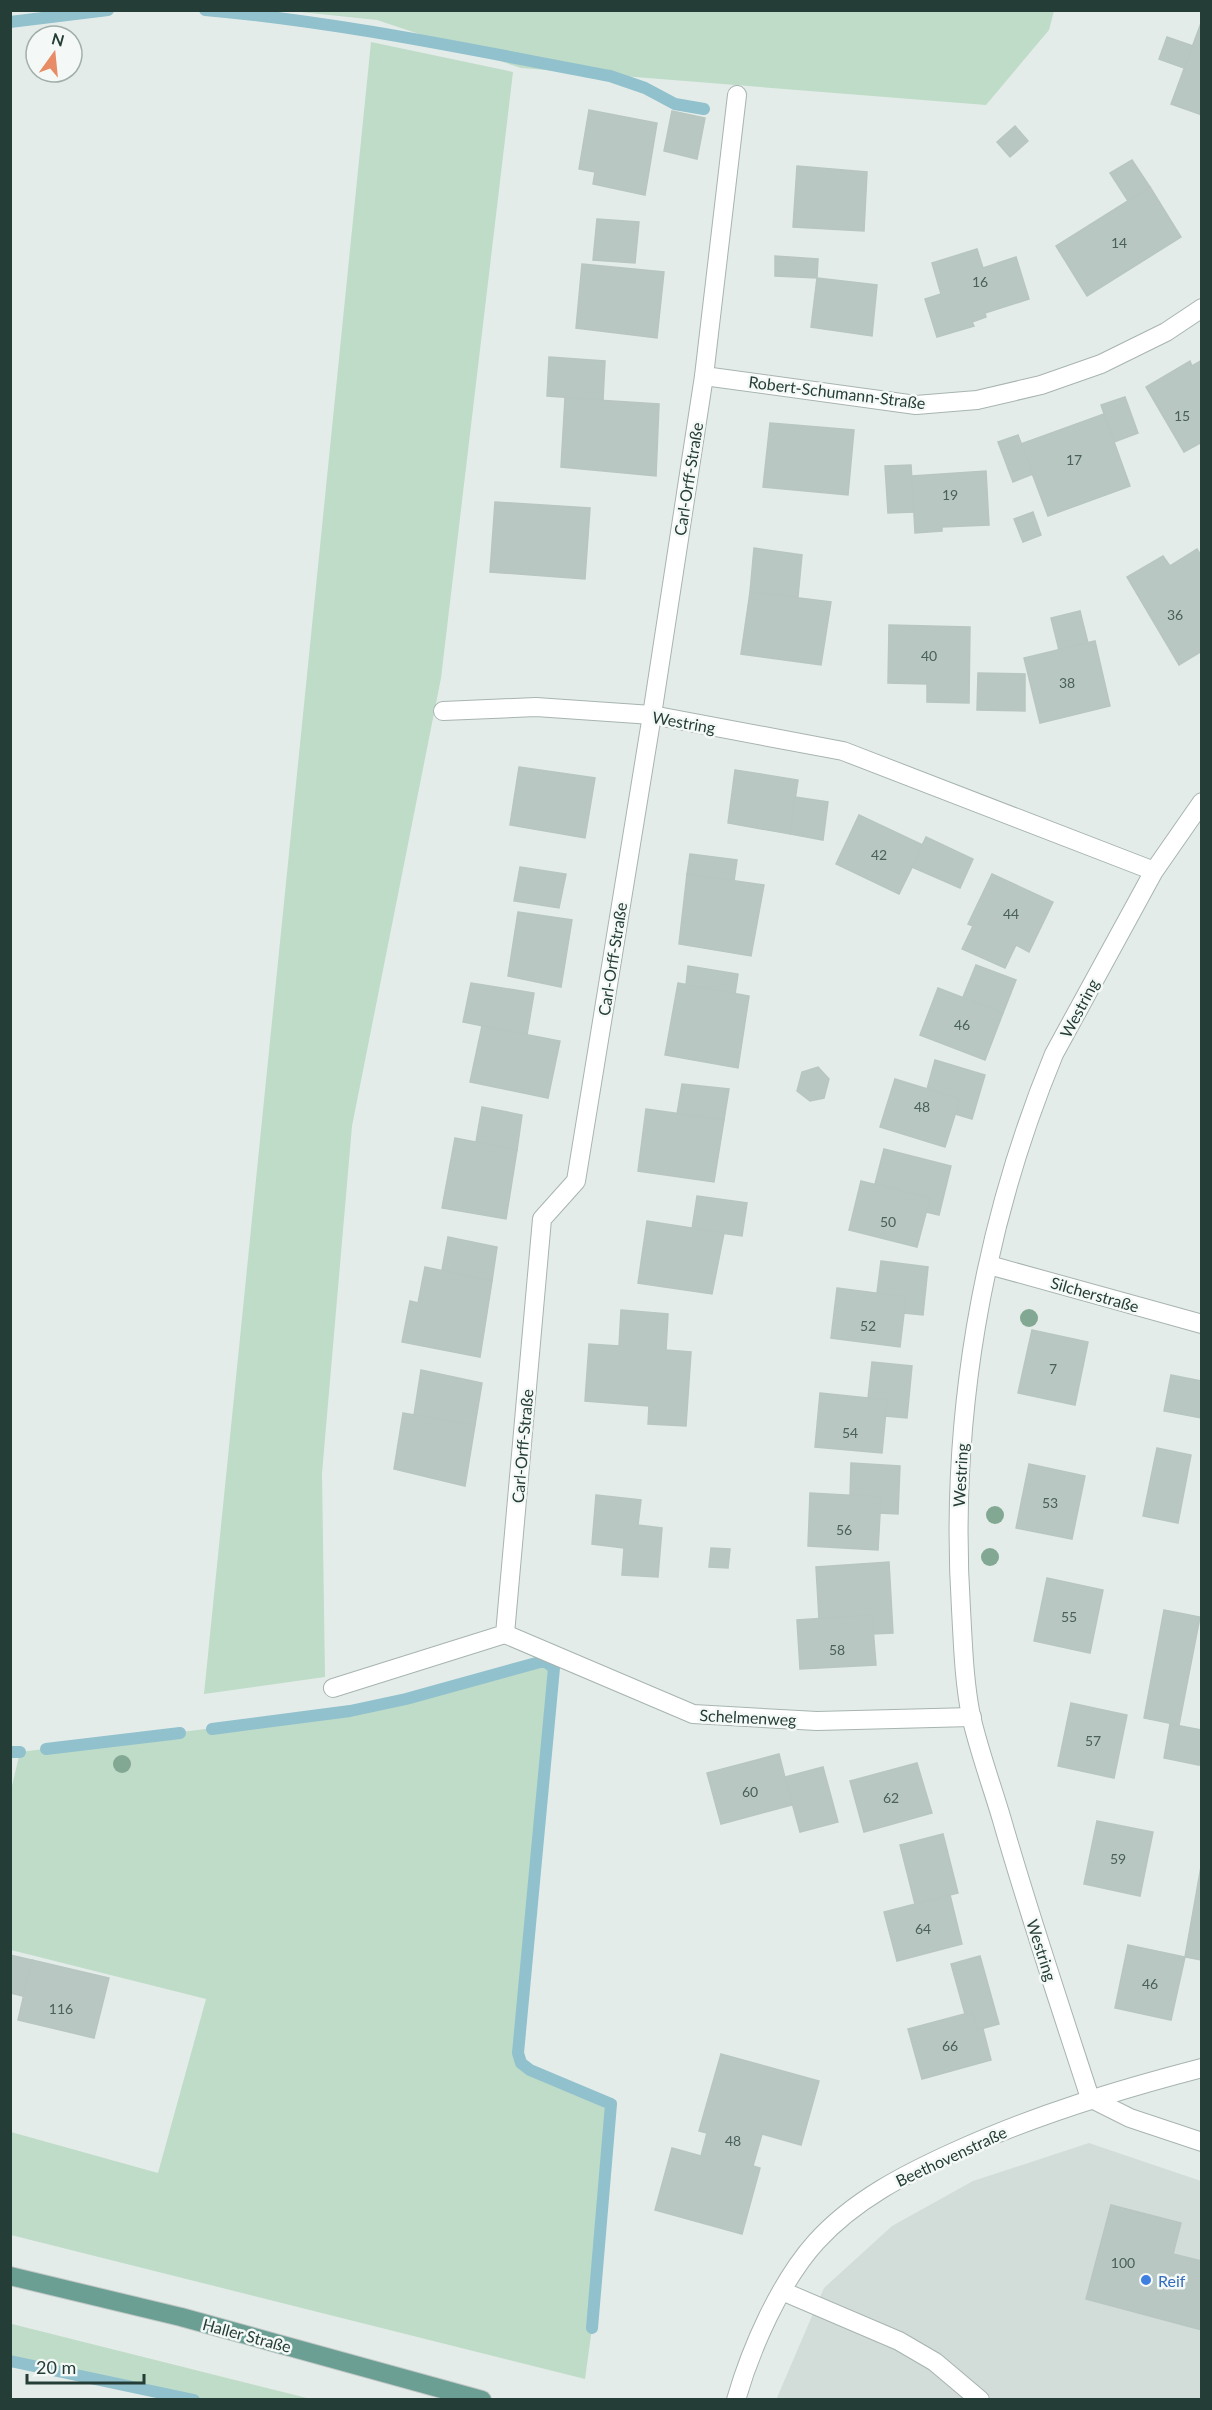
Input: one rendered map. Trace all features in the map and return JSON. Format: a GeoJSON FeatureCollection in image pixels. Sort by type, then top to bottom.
{"type":"FeatureCollection","features":[{"type":"Feature","properties":{"kind":"main road","name":"Haller Straße"},"geometry":{"type":"LineString","coordinates":[[10,2276],[181,2317],[482,2400]]}},
{"type":"Feature","properties":{"kind":"street","name":"Carl-Orff-Straße"},"geometry":{"type":"LineString","coordinates":[[505,1634],[542,1219],[576,1181],[652,715],[704,376],[737,95]]}},
{"type":"Feature","properties":{"kind":"street","name":"Robert-Schumann-Straße"},"geometry":{"type":"LineString","coordinates":[[704,376],[916,405],[977,400],[1041,385],[1101,364],[1166,332],[1202,308]]}},
{"type":"Feature","properties":{"kind":"street","name":"Westring"},"geometry":{"type":"LineString","coordinates":[[443,711],[536,707],[652,715],[843,751],[1154,871]]}},
{"type":"Feature","properties":{"kind":"street","name":"Westring"},"geometry":{"type":"LineString","coordinates":[[1090,2098],[1020,1882],[972,1717],[965,1673],[957,1547],[960,1442],[973,1348],[989,1264],[1009,1183],[1042,1084],[1054,1054],[1154,871],[1202,802]]}},
{"type":"Feature","properties":{"kind":"street","name":"Silcherstraße"},"geometry":{"type":"LineString","coordinates":[[989,1264],[1202,1324]]}},
{"type":"Feature","properties":{"kind":"street"},"geometry":{"type":"LineString","coordinates":[[333,1688],[505,1634]]}},
{"type":"Feature","properties":{"kind":"street","name":"Schelmenweg"},"geometry":{"type":"LineString","coordinates":[[505,1634],[693,1714],[817,1721],[972,1717]]}},
{"type":"Feature","properties":{"kind":"street","name":"Beethovenstraße"},"geometry":{"type":"LineString","coordinates":[[736,2400],[747,2365],[782,2291],[815,2243],[853,2207],[920,2167],[985,2138],[1090,2098],[1202,2068]]}},
{"type":"Feature","properties":{"kind":"street"},"geometry":{"type":"LineString","coordinates":[[1090,2098],[1130,2118],[1202,2142]]}},
{"type":"Feature","properties":{"kind":"street"},"geometry":{"type":"LineString","coordinates":[[782,2291],[899,2341],[935,2362],[980,2400]]}},
{"type":"Feature","properties":{"kind":"shaded area"},"geometry":{"type":"Polygon","coordinates":[[[1089,2143],[1201,2181],[1201,2399],[776,2400],[824,2288],[892,2226],[973,2181],[1089,2143]]]}},
{"type":"Feature","properties":{"kind":"green space"},"geometry":{"type":"Polygon","coordinates":[[[291,11],[1054,11],[1049,30],[986,105],[521,68],[377,20],[291,11]]]}},
{"type":"Feature","properties":{"kind":"green space"},"geometry":{"type":"Polygon","coordinates":[[[371,42],[513,72],[441,678],[352,1126],[322,1473],[325,1677],[204,1694],[371,42]]]}},
{"type":"Feature","properties":{"kind":"green space"},"geometry":{"type":"Polygon","coordinates":[[[540,1662],[551,1664],[554,1673],[518,2053],[521,2063],[530,2070],[611,2104],[592,2328],[585,2379],[11,2235],[11,2132],[158,2173],[206,1999],[11,1950],[11,1790],[20,1752],[350,1711],[406,1699],[540,1662]]]}},
{"type":"Feature","properties":{"kind":"green space"},"geometry":{"type":"Polygon","coordinates":[[[10,2324],[311,2399],[168,2399],[11,2361],[10,2324]]]}},
{"type":"Feature","properties":{"kind":"building"},"geometry":{"type":"Polygon","coordinates":[[[1202,23],[1202,115],[1171,104],[1202,23]]]}},
{"type":"Feature","properties":{"kind":"building"},"geometry":{"type":"Polygon","coordinates":[[[1167,37],[1193,46],[1184,68],[1159,59],[1167,37]]]}},
{"type":"Feature","properties":{"kind":"building"},"geometry":{"type":"Polygon","coordinates":[[[589,110],[657,123],[645,195],[593,184],[595,172],[579,169],[589,110]]]}},
{"type":"Feature","properties":{"kind":"building"},"geometry":{"type":"Polygon","coordinates":[[[672,111],[705,118],[697,159],[664,151],[672,111]]]}},
{"type":"Feature","properties":{"kind":"building"},"geometry":{"type":"Polygon","coordinates":[[[1015,126],[1028,141],[1010,157],[997,142],[1015,126]]]}},
{"type":"Feature","properties":{"kind":"building"},"geometry":{"type":"Polygon","coordinates":[[[1132,160],[1150,187],[1128,201],[1110,173],[1132,160]]]}},
{"type":"Feature","properties":{"kind":"building"},"geometry":{"type":"Polygon","coordinates":[[[797,166],[867,172],[864,231],[793,227],[797,166]]]}},
{"type":"Feature","properties":{"kind":"building"},"geometry":{"type":"Polygon","coordinates":[[[1150,187],[1181,237],[1087,296],[1056,246],[1150,187]]]}},
{"type":"Feature","properties":{"kind":"building"},"geometry":{"type":"Polygon","coordinates":[[[597,219],[639,222],[635,263],[593,260],[597,219]]]}},
{"type":"Feature","properties":{"kind":"building"},"geometry":{"type":"Polygon","coordinates":[[[977,249],[983,268],[1016,257],[1029,299],[985,313],[986,317],[972,322],[974,326],[937,337],[925,299],[941,294],[932,263],[977,249]]]}},
{"type":"Feature","properties":{"kind":"building"},"geometry":{"type":"Polygon","coordinates":[[[775,256],[818,259],[817,278],[775,276],[775,256]]]}},
{"type":"Feature","properties":{"kind":"building"},"geometry":{"type":"Polygon","coordinates":[[[582,264],[664,272],[657,338],[576,328],[582,264]]]}},
{"type":"Feature","properties":{"kind":"building"},"geometry":{"type":"Polygon","coordinates":[[[817,278],[877,285],[872,336],[811,327],[817,278]]]}},
{"type":"Feature","properties":{"kind":"building"},"geometry":{"type":"Polygon","coordinates":[[[549,357],[605,361],[603,400],[547,396],[549,357]]]}},
{"type":"Feature","properties":{"kind":"building"},"geometry":{"type":"Polygon","coordinates":[[[1202,360],[1202,442],[1184,452],[1146,387],[1190,361],[1192,366],[1202,360]]]}},
{"type":"Feature","properties":{"kind":"building"},"geometry":{"type":"Polygon","coordinates":[[[1125,397],[1138,433],[1114,442],[1101,405],[1125,397]]]}},
{"type":"Feature","properties":{"kind":"building"},"geometry":{"type":"Polygon","coordinates":[[[565,398],[659,404],[656,476],[561,467],[565,398]]]}},
{"type":"Feature","properties":{"kind":"building"},"geometry":{"type":"Polygon","coordinates":[[[1104,414],[1130,486],[1048,516],[1021,444],[1104,414]]]}},
{"type":"Feature","properties":{"kind":"building"},"geometry":{"type":"Polygon","coordinates":[[[770,423],[854,430],[848,495],[763,487],[770,423]]]}},
{"type":"Feature","properties":{"kind":"building"},"geometry":{"type":"Polygon","coordinates":[[[1018,435],[1033,474],[1013,482],[998,442],[1018,435]]]}},
{"type":"Feature","properties":{"kind":"building"},"geometry":{"type":"Polygon","coordinates":[[[911,465],[914,512],[888,513],[885,466],[911,465]]]}},
{"type":"Feature","properties":{"kind":"building"},"geometry":{"type":"Polygon","coordinates":[[[986,471],[989,525],[942,527],[942,531],[915,533],[912,476],[986,471]]]}},
{"type":"Feature","properties":{"kind":"building"},"geometry":{"type":"Polygon","coordinates":[[[495,502],[590,508],[585,579],[490,572],[495,502]]]}},
{"type":"Feature","properties":{"kind":"building"},"geometry":{"type":"Polygon","coordinates":[[[1033,512],[1041,535],[1023,542],[1014,519],[1033,512]]]}},
{"type":"Feature","properties":{"kind":"building"},"geometry":{"type":"Polygon","coordinates":[[[754,548],[802,555],[798,597],[750,592],[754,548]]]}},
{"type":"Feature","properties":{"kind":"building"},"geometry":{"type":"Polygon","coordinates":[[[1197,549],[1202,557],[1202,651],[1179,665],[1127,577],[1163,556],[1170,566],[1197,549]]]}},
{"type":"Feature","properties":{"kind":"building"},"geometry":{"type":"Polygon","coordinates":[[[750,592],[831,602],[821,665],[741,654],[750,592]]]}},
{"type":"Feature","properties":{"kind":"building"},"geometry":{"type":"Polygon","coordinates":[[[1080,611],[1088,643],[1059,650],[1051,618],[1080,611]]]}},
{"type":"Feature","properties":{"kind":"building"},"geometry":{"type":"Polygon","coordinates":[[[889,625],[970,627],[969,703],[927,702],[927,684],[888,683],[889,625]]]}},
{"type":"Feature","properties":{"kind":"building"},"geometry":{"type":"Polygon","coordinates":[[[1095,641],[1110,706],[1040,723],[1024,658],[1095,641]]]}},
{"type":"Feature","properties":{"kind":"building"},"geometry":{"type":"Polygon","coordinates":[[[978,673],[1025,674],[1025,711],[977,710],[978,673]]]}},
{"type":"Feature","properties":{"kind":"building"},"geometry":{"type":"Polygon","coordinates":[[[519,767],[595,778],[585,838],[510,825],[519,767]]]}},
{"type":"Feature","properties":{"kind":"building"},"geometry":{"type":"Polygon","coordinates":[[[735,770],[798,780],[790,834],[728,823],[735,770]]]}},
{"type":"Feature","properties":{"kind":"building"},"geometry":{"type":"Polygon","coordinates":[[[795,797],[828,802],[823,840],[790,834],[795,797]]]}},
{"type":"Feature","properties":{"kind":"building"},"geometry":{"type":"Polygon","coordinates":[[[859,815],[923,845],[899,894],[836,864],[859,815]]]}},
{"type":"Feature","properties":{"kind":"building"},"geometry":{"type":"Polygon","coordinates":[[[926,837],[973,859],[960,888],[912,867],[926,837]]]}},
{"type":"Feature","properties":{"kind":"building"},"geometry":{"type":"Polygon","coordinates":[[[690,854],[737,860],[734,881],[687,874],[690,854]]]}},
{"type":"Feature","properties":{"kind":"building"},"geometry":{"type":"Polygon","coordinates":[[[520,867],[566,874],[559,908],[514,901],[520,867]]]}},
{"type":"Feature","properties":{"kind":"building"},"geometry":{"type":"Polygon","coordinates":[[[687,874],[764,885],[751,956],[679,944],[687,874]]]}},
{"type":"Feature","properties":{"kind":"building"},"geometry":{"type":"Polygon","coordinates":[[[992,874],[1053,902],[1029,952],[1016,945],[1005,968],[962,949],[973,926],[968,924],[992,874]]]}},
{"type":"Feature","properties":{"kind":"building"},"geometry":{"type":"Polygon","coordinates":[[[518,912],[572,920],[561,987],[508,976],[518,912]]]}},
{"type":"Feature","properties":{"kind":"building"},"geometry":{"type":"Polygon","coordinates":[[[976,965],[1016,980],[1003,1013],[963,997],[976,965]]]}},
{"type":"Feature","properties":{"kind":"building"},"geometry":{"type":"Polygon","coordinates":[[[688,966],[738,974],[735,994],[686,985],[688,966]]]}},
{"type":"Feature","properties":{"kind":"building"},"geometry":{"type":"Polygon","coordinates":[[[471,983],[534,993],[527,1035],[463,1022],[471,983]]]}},
{"type":"Feature","properties":{"kind":"building"},"geometry":{"type":"Polygon","coordinates":[[[678,983],[749,996],[738,1068],[665,1055],[678,983]]]}},
{"type":"Feature","properties":{"kind":"building"},"geometry":{"type":"Polygon","coordinates":[[[938,988],[1003,1013],[985,1060],[920,1035],[938,988]]]}},
{"type":"Feature","properties":{"kind":"building"},"geometry":{"type":"Polygon","coordinates":[[[482,1026],[560,1041],[548,1098],[470,1082],[482,1026]]]}},
{"type":"Feature","properties":{"kind":"building"},"geometry":{"type":"Polygon","coordinates":[[[935,1060],[985,1075],[972,1119],[955,1114],[960,1099],[927,1089],[935,1060]]]}},
{"type":"Feature","properties":{"kind":"building"},"geometry":{"type":"Polygon","coordinates":[[[818,1067],[829,1079],[824,1098],[810,1101],[797,1091],[802,1072],[818,1067]]]}},
{"type":"Feature","properties":{"kind":"building"},"geometry":{"type":"Polygon","coordinates":[[[895,1079],[960,1099],[945,1147],[880,1127],[895,1079]]]}},
{"type":"Feature","properties":{"kind":"building"},"geometry":{"type":"Polygon","coordinates":[[[682,1084],[729,1089],[724,1120],[677,1114],[682,1084]]]}},
{"type":"Feature","properties":{"kind":"building"},"geometry":{"type":"Polygon","coordinates":[[[482,1107],[522,1115],[517,1150],[476,1142],[482,1107]]]}},
{"type":"Feature","properties":{"kind":"building"},"geometry":{"type":"Polygon","coordinates":[[[646,1109],[724,1120],[714,1182],[638,1171],[646,1109]]]}},
{"type":"Feature","properties":{"kind":"building"},"geometry":{"type":"Polygon","coordinates":[[[455,1138],[517,1150],[506,1219],[442,1208],[455,1138]]]}},
{"type":"Feature","properties":{"kind":"building"},"geometry":{"type":"Polygon","coordinates":[[[884,1149],[951,1166],[939,1215],[926,1212],[930,1198],[875,1184],[884,1149]]]}},
{"type":"Feature","properties":{"kind":"building"},"geometry":{"type":"Polygon","coordinates":[[[861,1181],[930,1198],[917,1247],[849,1230],[861,1181]]]}},
{"type":"Feature","properties":{"kind":"building"},"geometry":{"type":"Polygon","coordinates":[[[697,1196],[747,1203],[742,1236],[692,1229],[697,1196]]]}},
{"type":"Feature","properties":{"kind":"building"},"geometry":{"type":"Polygon","coordinates":[[[647,1221],[724,1233],[712,1294],[638,1283],[647,1221]]]}},
{"type":"Feature","properties":{"kind":"building"},"geometry":{"type":"Polygon","coordinates":[[[448,1237],[497,1247],[492,1281],[442,1270],[448,1237]]]}},
{"type":"Feature","properties":{"kind":"building"},"geometry":{"type":"Polygon","coordinates":[[[881,1261],[928,1267],[923,1315],[904,1313],[906,1297],[877,1293],[881,1261]]]}},
{"type":"Feature","properties":{"kind":"building"},"geometry":{"type":"Polygon","coordinates":[[[425,1267],[492,1281],[480,1357],[402,1342],[410,1301],[418,1303],[425,1267]]]}},
{"type":"Feature","properties":{"kind":"building"},"geometry":{"type":"Polygon","coordinates":[[[837,1288],[906,1297],[900,1347],[831,1338],[837,1288]]]}},
{"type":"Feature","properties":{"kind":"building"},"geometry":{"type":"Polygon","coordinates":[[[621,1310],[668,1314],[666,1350],[691,1352],[686,1426],[648,1424],[649,1406],[585,1401],[589,1344],[619,1346],[621,1310]]]}},
{"type":"Feature","properties":{"kind":"building"},"geometry":{"type":"Polygon","coordinates":[[[1032,1330],[1088,1342],[1075,1405],[1018,1393],[1032,1330]]]}},
{"type":"Feature","properties":{"kind":"building"},"geometry":{"type":"Polygon","coordinates":[[[872,1362],[912,1366],[907,1418],[885,1416],[887,1400],[868,1398],[872,1362]]]}},
{"type":"Feature","properties":{"kind":"building"},"geometry":{"type":"Polygon","coordinates":[[[421,1370],[482,1383],[475,1425],[414,1415],[421,1370]]]}},
{"type":"Feature","properties":{"kind":"building"},"geometry":{"type":"Polygon","coordinates":[[[1171,1375],[1202,1381],[1202,1418],[1164,1411],[1171,1375]]]}},
{"type":"Feature","properties":{"kind":"building"},"geometry":{"type":"Polygon","coordinates":[[[820,1393],[887,1400],[882,1453],[815,1447],[820,1393]]]}},
{"type":"Feature","properties":{"kind":"building"},"geometry":{"type":"Polygon","coordinates":[[[403,1413],[475,1425],[465,1486],[394,1469],[403,1413]]]}},
{"type":"Feature","properties":{"kind":"building"},"geometry":{"type":"Polygon","coordinates":[[[1157,1448],[1191,1455],[1178,1523],[1143,1516],[1157,1448]]]}},
{"type":"Feature","properties":{"kind":"building"},"geometry":{"type":"Polygon","coordinates":[[[851,1463],[900,1466],[898,1514],[879,1513],[881,1497],[850,1495],[851,1463]]]}},
{"type":"Feature","properties":{"kind":"building"},"geometry":{"type":"Polygon","coordinates":[[[1029,1464],[1085,1476],[1072,1539],[1016,1528],[1029,1464]]]}},
{"type":"Feature","properties":{"kind":"building"},"geometry":{"type":"Polygon","coordinates":[[[810,1493],[881,1497],[878,1550],[808,1546],[810,1493]]]}},
{"type":"Feature","properties":{"kind":"building"},"geometry":{"type":"Polygon","coordinates":[[[596,1495],[641,1500],[638,1525],[662,1528],[658,1577],[622,1575],[624,1548],[592,1544],[596,1495]]]}},
{"type":"Feature","properties":{"kind":"building"},"geometry":{"type":"Polygon","coordinates":[[[711,1548],[730,1549],[728,1568],[709,1567],[711,1548]]]}},
{"type":"Feature","properties":{"kind":"building"},"geometry":{"type":"Polygon","coordinates":[[[889,1562],[893,1633],[873,1634],[872,1615],[819,1619],[816,1567],[889,1562]]]}},
{"type":"Feature","properties":{"kind":"building"},"geometry":{"type":"Polygon","coordinates":[[[1047,1578],[1103,1590],[1090,1653],[1034,1641],[1047,1578]]]}},
{"type":"Feature","properties":{"kind":"building"},"geometry":{"type":"Polygon","coordinates":[[[1164,1610],[1200,1617],[1179,1725],[1144,1718],[1164,1610]]]}},
{"type":"Feature","properties":{"kind":"building"},"geometry":{"type":"Polygon","coordinates":[[[872,1615],[876,1665],[800,1669],[797,1620],[872,1615]]]}},
{"type":"Feature","properties":{"kind":"building"},"geometry":{"type":"Polygon","coordinates":[[[1071,1703],[1127,1715],[1114,1778],[1058,1766],[1071,1703]]]}},
{"type":"Feature","properties":{"kind":"building"},"geometry":{"type":"Polygon","coordinates":[[[1170,1724],[1202,1730],[1202,1752],[1199,1765],[1164,1758],[1170,1724]]]}},
{"type":"Feature","properties":{"kind":"building"},"geometry":{"type":"Polygon","coordinates":[[[779,1754],[792,1805],[721,1824],[707,1773],[779,1754]]]}},
{"type":"Feature","properties":{"kind":"building"},"geometry":{"type":"Polygon","coordinates":[[[917,1763],[932,1813],[864,1832],[850,1781],[917,1763]]]}},
{"type":"Feature","properties":{"kind":"building"},"geometry":{"type":"Polygon","coordinates":[[[823,1767],[838,1822],[800,1832],[785,1777],[823,1767]]]}},
{"type":"Feature","properties":{"kind":"building"},"geometry":{"type":"Polygon","coordinates":[[[1097,1821],[1153,1832],[1140,1896],[1084,1884],[1097,1821]]]}},
{"type":"Feature","properties":{"kind":"building"},"geometry":{"type":"Polygon","coordinates":[[[943,1834],[958,1893],[915,1904],[900,1845],[943,1834]]]}},
{"type":"Feature","properties":{"kind":"building"},"geometry":{"type":"Polygon","coordinates":[[[1202,1861],[1202,1960],[1185,1957],[1202,1861]]]}},
{"type":"Feature","properties":{"kind":"building"},"geometry":{"type":"Polygon","coordinates":[[[950,1895],[962,1944],[897,1961],[884,1912],[950,1895]]]}},
{"type":"Feature","properties":{"kind":"building"},"geometry":{"type":"Polygon","coordinates":[[[1128,1945],[1185,1957],[1171,2020],[1115,2008],[1128,1945]]]}},
{"type":"Feature","properties":{"kind":"building"},"geometry":{"type":"Polygon","coordinates":[[[10,1955],[32,1960],[23,1996],[10,1993],[10,1955]]]}},
{"type":"Feature","properties":{"kind":"building"},"geometry":{"type":"Polygon","coordinates":[[[980,1956],[999,2024],[977,2030],[972,2012],[965,2014],[951,1964],[980,1956]]]}},
{"type":"Feature","properties":{"kind":"building"},"geometry":{"type":"Polygon","coordinates":[[[32,1960],[109,1978],[94,2038],[18,2020],[32,1960]]]}},
{"type":"Feature","properties":{"kind":"building"},"geometry":{"type":"Polygon","coordinates":[[[972,2012],[977,2030],[983,2029],[991,2060],[922,2079],[908,2029],[972,2012]]]}},
{"type":"Feature","properties":{"kind":"building"},"geometry":{"type":"Polygon","coordinates":[[[721,2054],[819,2081],[801,2145],[762,2134],[753,2166],[760,2168],[742,2234],[655,2210],[672,2148],[701,2156],[707,2133],[699,2131],[721,2054]]]}},
{"type":"Feature","properties":{"kind":"building","name":"Reif"},"geometry":{"type":"Polygon","coordinates":[[[1111,2205],[1181,2223],[1173,2254],[1202,2261],[1202,2330],[1086,2299],[1111,2205]]]}},
{"type":"Feature","properties":{"kind":"waterway"},"geometry":{"type":"LineString","coordinates":[[10,22],[108,10]]}},
{"type":"Feature","properties":{"kind":"waterway"},"geometry":{"type":"LineString","coordinates":[[205,10],[358,30],[610,76],[645,88],[675,104],[704,109]]}},
{"type":"Feature","properties":{"kind":"waterway"},"geometry":{"type":"LineString","coordinates":[[212,1729],[350,1711],[406,1699],[540,1662],[546,1662],[554,1668],[518,2053],[521,2063],[530,2070],[611,2104],[592,2328]]}},
{"type":"Feature","properties":{"kind":"waterway"},"geometry":{"type":"LineString","coordinates":[[46,1749],[180,1733]]}},
{"type":"Feature","properties":{"kind":"waterway"},"geometry":{"type":"LineString","coordinates":[[10,1752],[20,1752]]}},
{"type":"Feature","properties":{"kind":"waterway"},"geometry":{"type":"LineString","coordinates":[[10,2361],[194,2400]]}},
{"type":"Feature","properties":{"kind":"place","name":"Reif"},"geometry":{"type":"Point","coordinates":[1146,2280]}}]}
